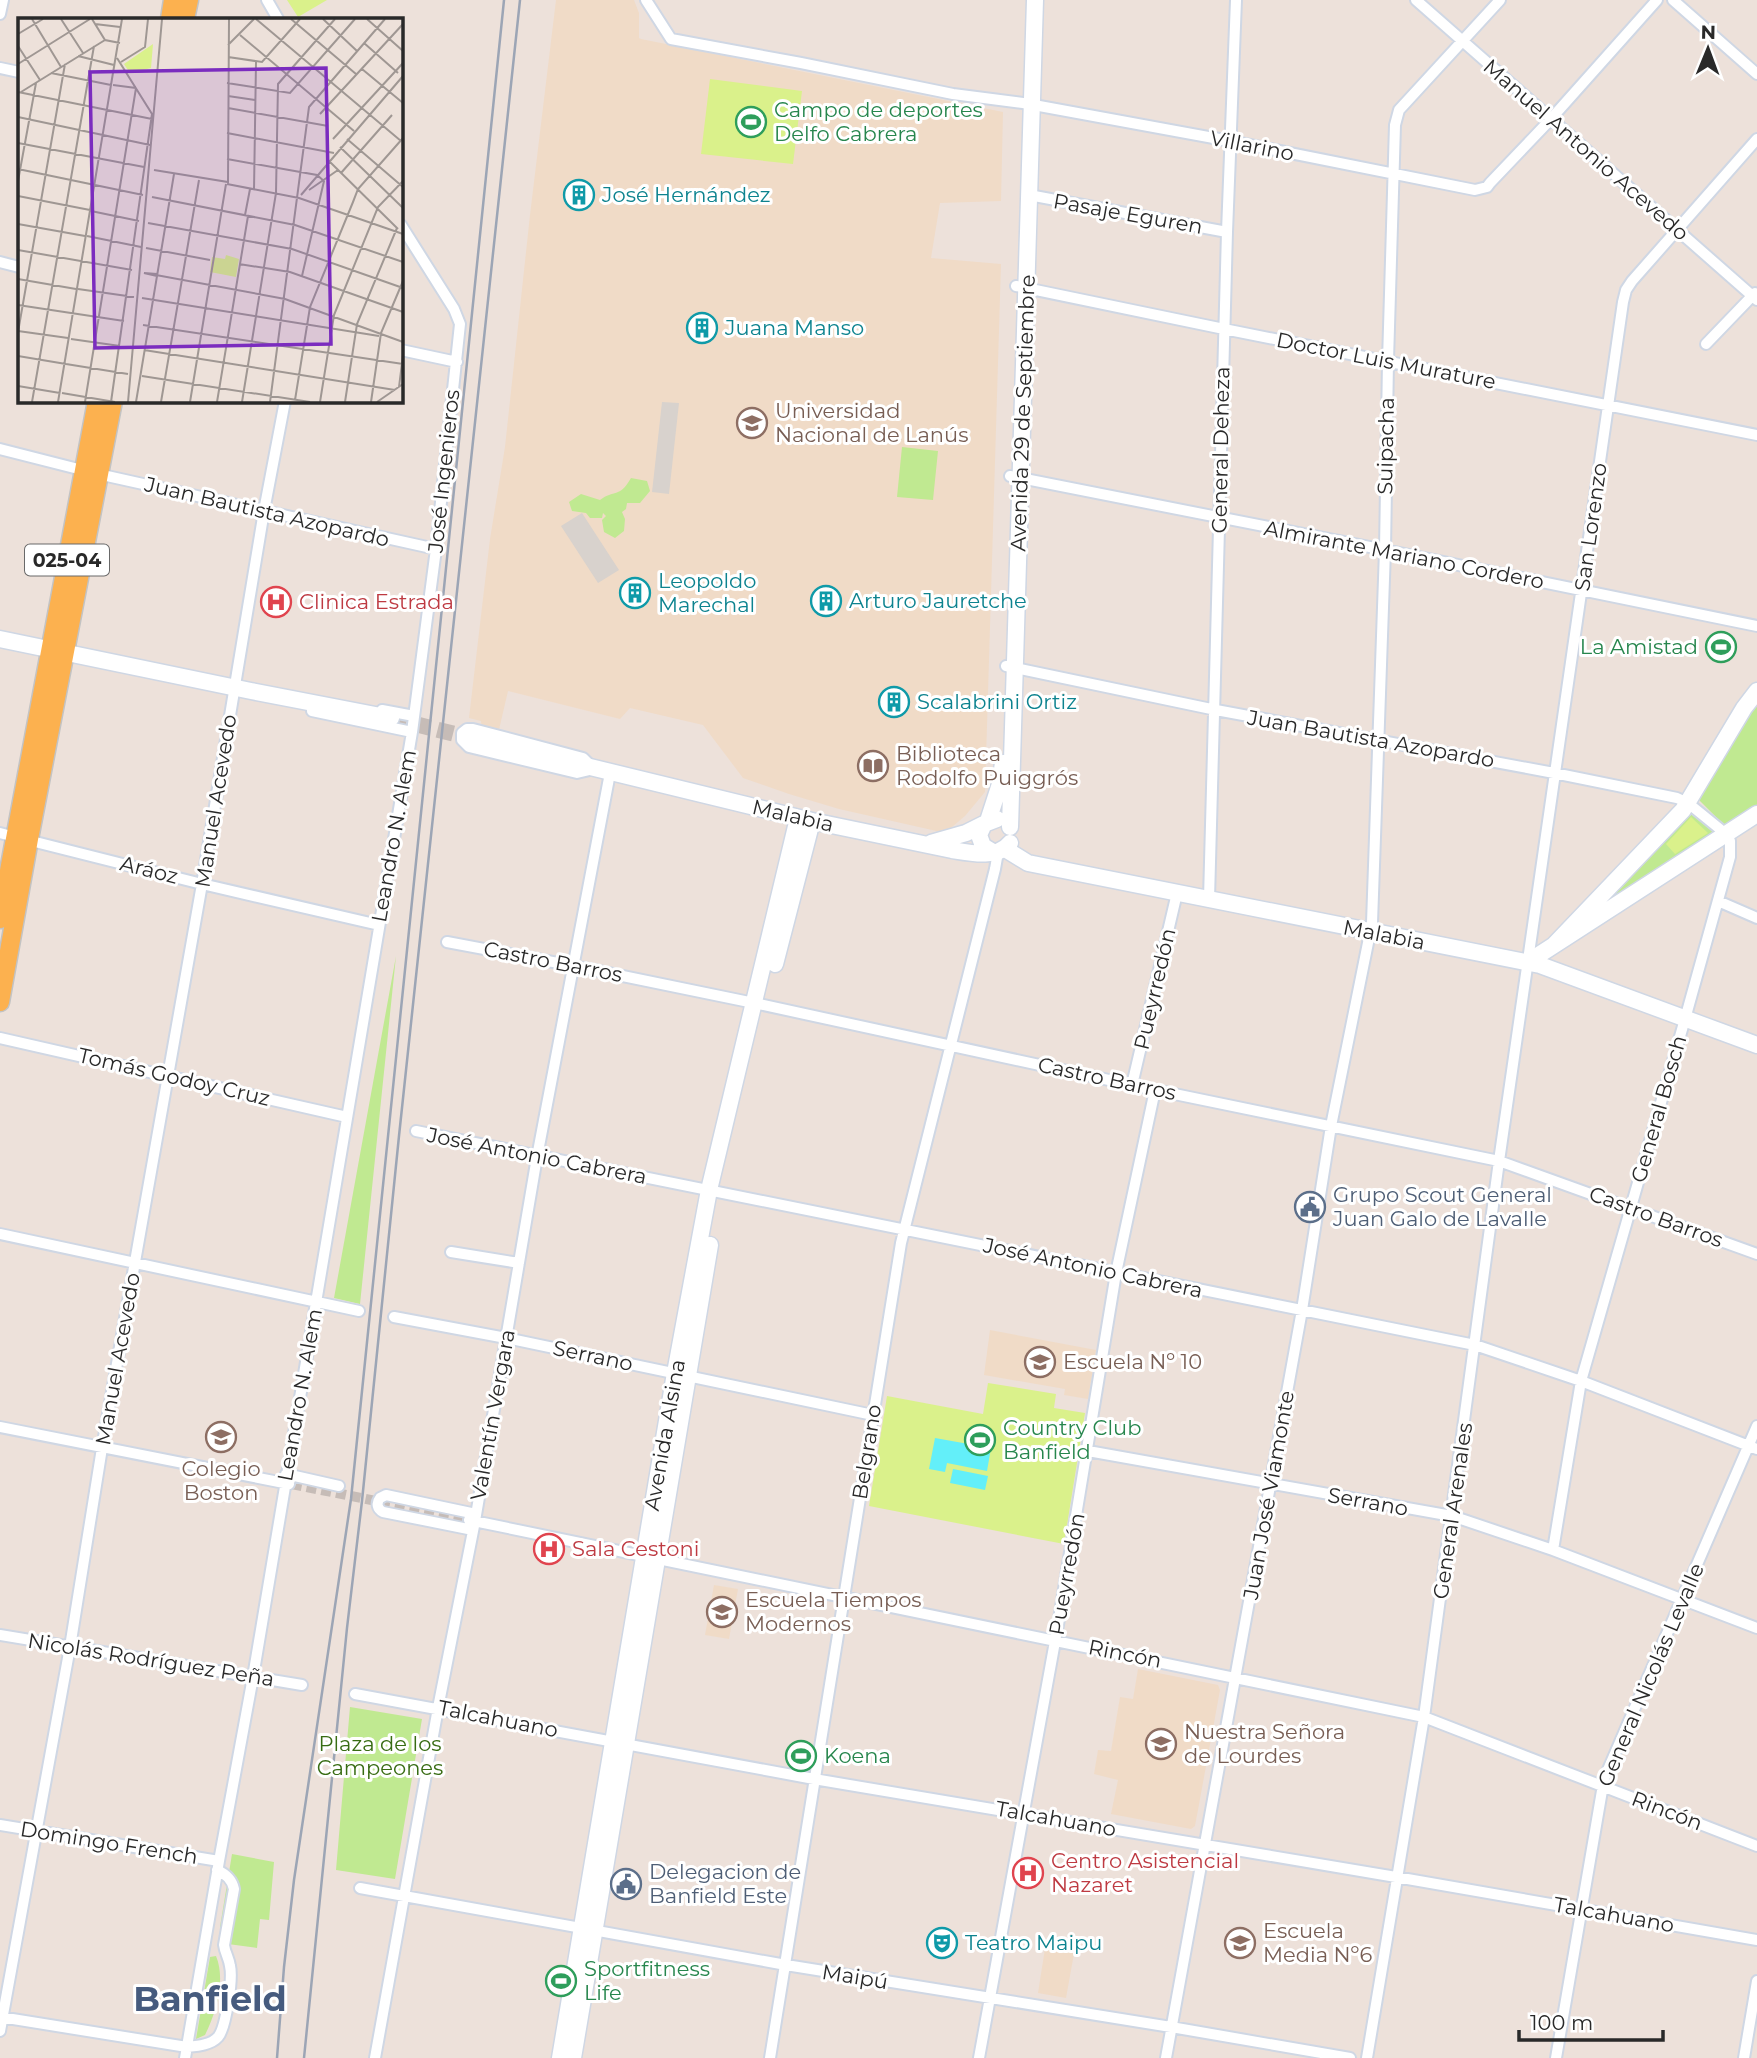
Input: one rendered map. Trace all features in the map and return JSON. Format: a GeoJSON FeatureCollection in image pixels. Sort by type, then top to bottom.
{"type":"FeatureCollection","features":[{"type":"Feature","properties":{"kind":"main road"},"geometry":{"type":"LineString","coordinates":[[170,18],[173,0]]}},
{"type":"Feature","properties":{"kind":"main road"},"geometry":{"type":"LineString","coordinates":[[185,18],[189,0]]}},
{"type":"Feature","properties":{"kind":"main road","name":"Avenida 29 de Septiembre"},"geometry":{"type":"LineString","coordinates":[[1021,286],[1029,195],[1025,0]]}},
{"type":"Feature","properties":{"kind":"main road","name":"Avenida 29 de Septiembre"},"geometry":{"type":"LineString","coordinates":[[1010,827],[1015,477],[1027,104],[1035,0]]}},
{"type":"Feature","properties":{"kind":"main road","name":"025-04"},"geometry":{"type":"LineString","coordinates":[[57,651],[91,472],[97,402]]}},
{"type":"Feature","properties":{"kind":"main road","name":"025-04"},"geometry":{"type":"LineString","coordinates":[[91,472],[113,402]]}},
{"type":"Feature","properties":{"kind":"main road"},"geometry":{"type":"LineString","coordinates":[[0,639],[391,718]]}},
{"type":"Feature","properties":{"kind":"main road"},"geometry":{"type":"LineString","coordinates":[[0,919],[15,836],[57,651]]}},
{"type":"Feature","properties":{"kind":"main road","name":"Avenida 29 de Septiembre"},"geometry":{"type":"LineString","coordinates":[[986,823],[996,800],[1002,772],[1011,667]]}},
{"type":"Feature","properties":{"kind":"main road"},"geometry":{"type":"LineString","coordinates":[[1554,945],[1688,803],[1744,708],[1757,691]]}},
{"type":"Feature","properties":{"kind":"main road","name":"Malabia"},"geometry":{"type":"LineString","coordinates":[[467,737],[805,819],[971,853],[999,851],[1028,863],[1528,962],[1757,1045]]}},
{"type":"Feature","properties":{"kind":"main road"},"geometry":{"type":"LineString","coordinates":[[1528,962],[1757,814]]}},
{"type":"Feature","properties":{"kind":"main road","name":"Avenida Alsina"},"geometry":{"type":"LineString","coordinates":[[573,2058],[589,1930],[714,1191],[805,819]]}},
{"type":"Feature","properties":{"kind":"main road"},"geometry":{"type":"LineString","coordinates":[[928,843],[957,836],[986,823],[1000,820],[1010,827],[1012,836],[999,851],[983,846],[980,841],[981,829],[986,823]]}},
{"type":"Feature","properties":{"kind":"main road"},"geometry":{"type":"LineString","coordinates":[[0,1002],[15,836]]}},
{"type":"Feature","properties":{"kind":"main road","name":"Avenida Alsina"},"geometry":{"type":"LineString","coordinates":[[560,2058],[589,1930]]}},
{"type":"Feature","properties":{"kind":"street"},"geometry":{"type":"LineString","coordinates":[[0,14],[3,0]]}},
{"type":"Feature","properties":{"kind":"street"},"geometry":{"type":"LineString","coordinates":[[267,0],[277,18]]}},
{"type":"Feature","properties":{"kind":"street","name":"Villarino"},"geometry":{"type":"LineString","coordinates":[[646,0],[671,40],[953,94],[1027,104],[1230,141],[1468,189],[1481,189],[1490,183],[1550,120]]}},
{"type":"Feature","properties":{"kind":"street","name":"General Deheza"},"geometry":{"type":"LineString","coordinates":[[1209,900],[1236,0]]}},
{"type":"Feature","properties":{"kind":"street","name":"Manuel Antonio Acevedo"},"geometry":{"type":"LineString","coordinates":[[1416,0],[1550,120],[1755,296]]}},
{"type":"Feature","properties":{"kind":"street","name":"Suipacha"},"geometry":{"type":"LineString","coordinates":[[1369,932],[1372,918],[1385,550],[1395,125],[1399,110],[1500,0]]}},
{"type":"Feature","properties":{"kind":"street"},"geometry":{"type":"LineString","coordinates":[[1550,120],[1657,0]]}},
{"type":"Feature","properties":{"kind":"street"},"geometry":{"type":"LineString","coordinates":[[1673,0],[1757,74]]}},
{"type":"Feature","properties":{"kind":"street"},"geometry":{"type":"LineString","coordinates":[[0,68],[18,72]]}},
{"type":"Feature","properties":{"kind":"street","name":"San Lorenzo"},"geometry":{"type":"LineString","coordinates":[[1528,962],[1626,290],[1757,139]]}},
{"type":"Feature","properties":{"kind":"street","name":"Pasaje Eguren"},"geometry":{"type":"LineString","coordinates":[[1029,195],[1227,232]]}},
{"type":"Feature","properties":{"kind":"street","name":"José Ingenieros"},"geometry":{"type":"LineString","coordinates":[[402,227],[460,324],[436,549],[412,732]]}},
{"type":"Feature","properties":{"kind":"street"},"geometry":{"type":"LineString","coordinates":[[0,262],[18,267]]}},
{"type":"Feature","properties":{"kind":"street","name":"Doctor Luis Murature"},"geometry":{"type":"LineString","coordinates":[[1021,286],[1224,330],[1757,435]]}},
{"type":"Feature","properties":{"kind":"street"},"geometry":{"type":"LineString","coordinates":[[1706,344],[1755,296]]}},
{"type":"Feature","properties":{"kind":"street"},"geometry":{"type":"LineString","coordinates":[[402,350],[457,362]]}},
{"type":"Feature","properties":{"kind":"street","name":"Manuel Acevedo"},"geometry":{"type":"LineString","coordinates":[[0,2031],[70,1647],[102,1448],[285,402]]}},
{"type":"Feature","properties":{"kind":"street","name":"Juan Bautista Azopardo"},"geometry":{"type":"LineString","coordinates":[[0,449],[436,549]]}},
{"type":"Feature","properties":{"kind":"street","name":"Almirante Mariano Cordero"},"geometry":{"type":"LineString","coordinates":[[1015,477],[1757,626]]}},
{"type":"Feature","properties":{"kind":"street","name":"Juan Bautista Azopardo"},"geometry":{"type":"LineString","coordinates":[[1011,667],[1216,710],[1677,798],[1688,803],[1726,834]]}},
{"type":"Feature","properties":{"kind":"street"},"geometry":{"type":"LineString","coordinates":[[251,691],[282,689],[414,716]]}},
{"type":"Feature","properties":{"kind":"street"},"geometry":{"type":"LineString","coordinates":[[251,691],[277,703],[412,732]]}},
{"type":"Feature","properties":{"kind":"street","name":"Malabia"},"geometry":{"type":"LineString","coordinates":[[467,729],[473,729],[583,758],[602,771],[577,773],[469,747],[463,743],[461,736],[467,729]]}},
{"type":"Feature","properties":{"kind":"street","name":"Leandro N. Alem"},"geometry":{"type":"LineString","coordinates":[[186,2053],[288,1480],[412,732]]}},
{"type":"Feature","properties":{"kind":"street","name":"Valentín Vergara"},"geometry":{"type":"LineString","coordinates":[[374,2058],[574,966],[602,771]]}},
{"type":"Feature","properties":{"kind":"street","name":"General Bosch"},"geometry":{"type":"LineString","coordinates":[[1553,1550],[1581,1381],[1718,901],[1731,849],[1726,834]]}},
{"type":"Feature","properties":{"kind":"street","name":"Aráoz"},"geometry":{"type":"LineString","coordinates":[[15,836],[202,884],[379,925]]}},
{"type":"Feature","properties":{"kind":"street","name":"Belgrano"},"geometry":{"type":"LineString","coordinates":[[770,2058],[904,1229],[999,851]]}},
{"type":"Feature","properties":{"kind":"street","name":"Pueyrredón"},"geometry":{"type":"LineString","coordinates":[[1132,1085],[1177,893]]}},
{"type":"Feature","properties":{"kind":"street"},"geometry":{"type":"LineString","coordinates":[[1718,901],[1757,918]]}},
{"type":"Feature","properties":{"kind":"street","name":"Juan José Viamonte"},"geometry":{"type":"LineString","coordinates":[[1166,2058],[1303,1310],[1331,1126],[1369,932]]}},
{"type":"Feature","properties":{"kind":"street","name":"Castro Barros"},"geometry":{"type":"LineString","coordinates":[[447,942],[759,1004],[1499,1161],[1757,1254]]}},
{"type":"Feature","properties":{"kind":"street","name":"General Arenales"},"geometry":{"type":"LineString","coordinates":[[1367,2058],[1424,1717],[1528,962]]}},
{"type":"Feature","properties":{"kind":"street","name":"Tomás Godoy Cruz"},"geometry":{"type":"LineString","coordinates":[[0,1038],[347,1117]]}},
{"type":"Feature","properties":{"kind":"street","name":"Pueyrredón"},"geometry":{"type":"LineString","coordinates":[[979,2058],[1056,1640],[1116,1273],[1155,1090]]}},
{"type":"Feature","properties":{"kind":"street","name":"José Antonio Cabrera"},"geometry":{"type":"LineString","coordinates":[[416,1132],[1475,1345],[1581,1381],[1753,1448]]}},
{"type":"Feature","properties":{"kind":"street"},"geometry":{"type":"LineString","coordinates":[[0,1234],[359,1311]]}},
{"type":"Feature","properties":{"kind":"street"},"geometry":{"type":"LineString","coordinates":[[451,1252],[519,1263]]}},
{"type":"Feature","properties":{"kind":"street","name":"Serrano"},"geometry":{"type":"LineString","coordinates":[[394,1317],[873,1415]]}},
{"type":"Feature","properties":{"kind":"street","name":"General Nicolás Levalle"},"geometry":{"type":"LineString","coordinates":[[1556,2058],[1606,1774],[1681,1600],[1753,1448],[1757,1426]]}},
{"type":"Feature","properties":{"kind":"street"},"geometry":{"type":"LineString","coordinates":[[0,1427],[102,1448],[288,1480],[339,1486]]}},
{"type":"Feature","properties":{"kind":"street","name":"Serrano"},"geometry":{"type":"LineString","coordinates":[[1088,1451],[1452,1516],[1553,1550],[1757,1628]]}},
{"type":"Feature","properties":{"kind":"street"},"geometry":{"type":"LineString","coordinates":[[386,1495],[473,1521],[383,1512],[377,1503],[386,1495]]}},
{"type":"Feature","properties":{"kind":"street","name":"Rincón"},"geometry":{"type":"LineString","coordinates":[[473,1521],[1424,1717],[1757,1846]]}},
{"type":"Feature","properties":{"kind":"street","name":"Nicolás Rodríguez Peña"},"geometry":{"type":"LineString","coordinates":[[0,1635],[302,1685]]}},
{"type":"Feature","properties":{"kind":"street","name":"Talcahuano"},"geometry":{"type":"LineString","coordinates":[[355,1694],[438,1707],[814,1779],[1757,1940]]}},
{"type":"Feature","properties":{"kind":"street","name":"Domingo French"},"geometry":{"type":"LineString","coordinates":[[0,1825],[218,1866]]}},
{"type":"Feature","properties":{"kind":"street"},"geometry":{"type":"LineString","coordinates":[[1,2017],[186,2053],[215,2040],[223,2028],[231,1973],[224,1945],[234,1889],[233,1881],[218,1866]]}},
{"type":"Feature","properties":{"kind":"street","name":"Maipú"},"geometry":{"type":"LineString","coordinates":[[360,1888],[786,1965],[1171,2026],[1350,2058]]}},
{"type":"Feature","properties":{"kind":"street"},"geometry":{"type":"LineString","coordinates":[[1744,2058],[1757,1982]]}},
{"type":"Feature","properties":{"kind":"shaded area","name":"Universidad Nacional de Lanús"},"geometry":{"type":"Polygon","coordinates":[[[556,0],[634,0],[639,13],[641,39],[1003,112],[1001,201],[940,203],[931,258],[1001,264],[985,792],[965,816],[946,832],[839,809],[743,778],[703,725],[630,708],[620,719],[508,691],[498,734],[482,730],[481,721],[469,718],[490,539],[505,447],[556,0]]]}},
{"type":"Feature","properties":{"kind":"shaded area"},"geometry":{"type":"Polygon","coordinates":[[[662,402],[679,403],[669,494],[652,492],[662,402]]]}},
{"type":"Feature","properties":{"kind":"shaded area"},"geometry":{"type":"Polygon","coordinates":[[[582,513],[619,570],[598,583],[561,526],[582,513]]]}},
{"type":"Feature","properties":{"kind":"shaded area","name":"Escuela Nº 10"},"geometry":{"type":"Polygon","coordinates":[[[990,1330],[1096,1350],[1088,1399],[1064,1395],[1065,1389],[984,1375],[990,1330]]]}},
{"type":"Feature","properties":{"kind":"shaded area","name":"Escuela Tiempos Modernos"},"geometry":{"type":"Polygon","coordinates":[[[714,1585],[738,1589],[729,1639],[705,1635],[714,1585]]]}},
{"type":"Feature","properties":{"kind":"shaded area","name":"Nuestra Señora de Lourdes"},"geometry":{"type":"Polygon","coordinates":[[[1138,1669],[1218,1685],[1220,1690],[1195,1826],[1191,1829],[1111,1814],[1118,1780],[1094,1774],[1098,1750],[1111,1751],[1120,1697],[1133,1699],[1138,1669]]]}},
{"type":"Feature","properties":{"kind":"shaded area"},"geometry":{"type":"Polygon","coordinates":[[[1046,1942],[1075,1948],[1066,1998],[1038,1993],[1046,1942]]]}},
{"type":"Feature","properties":{"kind":"green space"},"geometry":{"type":"Polygon","coordinates":[[[287,0],[327,0],[298,17],[287,0]]]}},
{"type":"Feature","properties":{"kind":"green space","name":"Campo de deportes Delfo Cabrera"},"geometry":{"type":"Polygon","coordinates":[[[710,79],[802,91],[793,164],[701,154],[710,79]]]}},
{"type":"Feature","properties":{"kind":"green space"},"geometry":{"type":"Polygon","coordinates":[[[902,447],[938,451],[933,500],[897,497],[902,447]]]}},
{"type":"Feature","properties":{"kind":"green space"},"geometry":{"type":"Polygon","coordinates":[[[631,478],[647,481],[650,491],[640,503],[627,503],[622,512],[625,519],[624,531],[615,538],[604,532],[602,520],[606,516],[603,513],[602,518],[590,518],[586,513],[572,511],[569,502],[581,494],[600,500],[620,491],[631,478]]]}},
{"type":"Feature","properties":{"kind":"green space"},"geometry":{"type":"Polygon","coordinates":[[[1757,701],[1757,808],[1725,826],[1698,799],[1757,701]]]}},
{"type":"Feature","properties":{"kind":"green space"},"geometry":{"type":"Polygon","coordinates":[[[1688,814],[1704,822],[1715,835],[1608,902],[1606,900],[1688,814]]]}},
{"type":"Feature","properties":{"kind":"green space"},"geometry":{"type":"Polygon","coordinates":[[[1691,817],[1708,833],[1675,854],[1666,844],[1691,817]]]}},
{"type":"Feature","properties":{"kind":"green space"},"geometry":{"type":"Polygon","coordinates":[[[396,956],[360,1304],[334,1298],[396,956]]]}},
{"type":"Feature","properties":{"kind":"green space","name":"Country Club Banfield"},"geometry":{"type":"Polygon","coordinates":[[[988,1383],[1056,1394],[1054,1408],[1085,1413],[1064,1544],[869,1506],[887,1396],[983,1414],[988,1383]]]}},
{"type":"Feature","properties":{"kind":"green space","name":"Plaza de los Campeones"},"geometry":{"type":"Polygon","coordinates":[[[350,1707],[422,1719],[395,1879],[336,1870],[350,1707]]]}},
{"type":"Feature","properties":{"kind":"green space"},"geometry":{"type":"Polygon","coordinates":[[[232,1854],[274,1862],[269,1920],[260,1919],[257,1948],[228,1944],[220,1927],[232,1854]]]}},
{"type":"Feature","properties":{"kind":"green space"},"geometry":{"type":"Polygon","coordinates":[[[216,1956],[220,1986],[216,2007],[205,2035],[196,2039],[210,1957],[216,1956]]]}},
{"type":"Feature","properties":{"kind":"water"},"geometry":{"type":"Polygon","coordinates":[[[935,1438],[991,1448],[987,1471],[947,1463],[945,1472],[929,1469],[935,1438]]]}},
{"type":"Feature","properties":{"kind":"water"},"geometry":{"type":"Polygon","coordinates":[[[953,1469],[988,1476],[985,1490],[950,1483],[953,1469]]]}},
{"type":"Feature","properties":{"kind":"tunnel"},"geometry":{"type":"LineString","coordinates":[[391,718],[467,737]]}},
{"type":"Feature","properties":{"kind":"tunnel"},"geometry":{"type":"LineString","coordinates":[[292,1484],[469,1520]]}},
{"type":"Feature","properties":{"kind":"railway"},"geometry":{"type":"LineString","coordinates":[[277,2058],[294,1880],[351,1499],[504,0]]}},
{"type":"Feature","properties":{"kind":"railway"},"geometry":{"type":"LineString","coordinates":[[304,2058],[347,1628],[520,0]]}},
{"type":"Feature","properties":{"kind":"place","name":"Campo de deportes Delfo Cabrera"},"geometry":{"type":"Point","coordinates":[751,122]}},
{"type":"Feature","properties":{"kind":"place","name":"José Hernández"},"geometry":{"type":"Point","coordinates":[579,195]}},
{"type":"Feature","properties":{"kind":"place","name":"Juana Manso"},"geometry":{"type":"Point","coordinates":[702,328]}},
{"type":"Feature","properties":{"kind":"place","name":"Universidad Nacional de Lanús"},"geometry":{"type":"Point","coordinates":[752,423]}},
{"type":"Feature","properties":{"kind":"place","name":"Leopoldo Marechal"},"geometry":{"type":"Point","coordinates":[635,593]}},
{"type":"Feature","properties":{"kind":"place","name":"Arturo Jauretche"},"geometry":{"type":"Point","coordinates":[826,601]}},
{"type":"Feature","properties":{"kind":"place","name":"Clinica Estrada"},"geometry":{"type":"Point","coordinates":[276,602]}},
{"type":"Feature","properties":{"kind":"place","name":"La Amistad"},"geometry":{"type":"Point","coordinates":[1721,647]}},
{"type":"Feature","properties":{"kind":"place","name":"Scalabrini Ortiz"},"geometry":{"type":"Point","coordinates":[894,702]}},
{"type":"Feature","properties":{"kind":"place","name":"Biblioteca Rodolfo Puiggrós"},"geometry":{"type":"Point","coordinates":[873,766]}},
{"type":"Feature","properties":{"kind":"place","name":"Grupo Scout General Juan Galo de Lavalle"},"geometry":{"type":"Point","coordinates":[1310,1207]}},
{"type":"Feature","properties":{"kind":"place","name":"Escuela Nº 10"},"geometry":{"type":"Point","coordinates":[1040,1362]}},
{"type":"Feature","properties":{"kind":"place","name":"Colegio Boston"},"geometry":{"type":"Point","coordinates":[221,1437]}},
{"type":"Feature","properties":{"kind":"place","name":"Country Club Banfield"},"geometry":{"type":"Point","coordinates":[980,1440]}},
{"type":"Feature","properties":{"kind":"place","name":"Sala Cestoni"},"geometry":{"type":"Point","coordinates":[549,1549]}},
{"type":"Feature","properties":{"kind":"place","name":"Escuela Tiempos Modernos"},"geometry":{"type":"Point","coordinates":[722,1612]}},
{"type":"Feature","properties":{"kind":"place","name":"Nuestra Señora de Lourdes"},"geometry":{"type":"Point","coordinates":[1161,1744]}},
{"type":"Feature","properties":{"kind":"place","name":"Koena"},"geometry":{"type":"Point","coordinates":[801,1756]}},
{"type":"Feature","properties":{"kind":"place","name":"Centro Asistencial Nazaret"},"geometry":{"type":"Point","coordinates":[1028,1873]}},
{"type":"Feature","properties":{"kind":"place","name":"Delegacion de Banfield Este"},"geometry":{"type":"Point","coordinates":[626,1884]}},
{"type":"Feature","properties":{"kind":"place","name":"Teatro Maipu"},"geometry":{"type":"Point","coordinates":[942,1943]}},
{"type":"Feature","properties":{"kind":"place","name":"Escuela Media Nº6"},"geometry":{"type":"Point","coordinates":[1240,1943]}},
{"type":"Feature","properties":{"kind":"place","name":"Sportfitness Life"},"geometry":{"type":"Point","coordinates":[561,1981]}},
{"type":"Feature","properties":{"kind":"district","name":"Banfield"},"geometry":{"type":"Point","coordinates":[210,1999]}}]}
